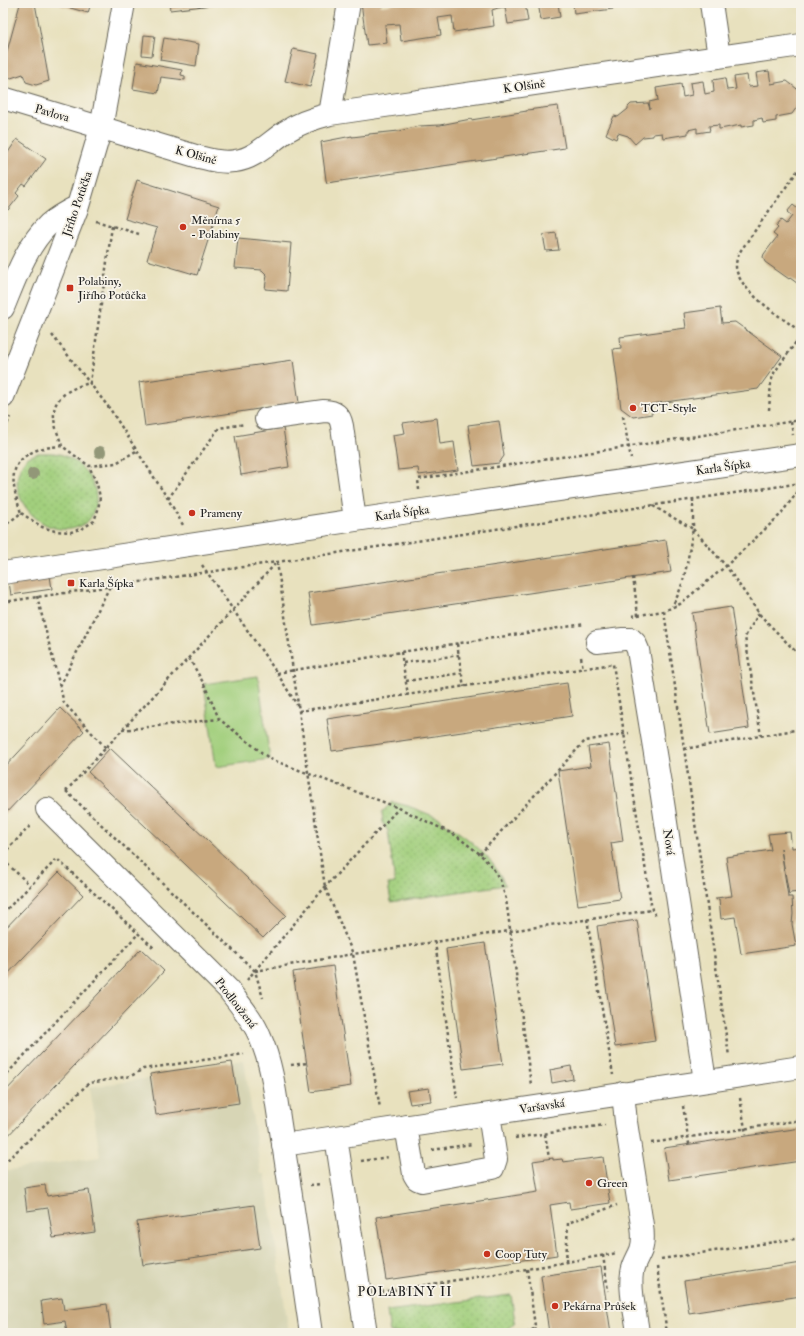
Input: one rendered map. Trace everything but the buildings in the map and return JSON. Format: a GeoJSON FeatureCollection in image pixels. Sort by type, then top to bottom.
{"type":"FeatureCollection","features":[{"type":"Feature","properties":{"kind":"street","name":"Jiřího Potůčka"},"geometry":{"type":"LineString","coordinates":[[3,397],[86,213],[124,3]]}},
{"type":"Feature","properties":{"kind":"street"},"geometry":{"type":"LineString","coordinates":[[330,114],[349,3]]}},
{"type":"Feature","properties":{"kind":"street"},"geometry":{"type":"LineString","coordinates":[[711,3],[719,57]]}},
{"type":"Feature","properties":{"kind":"street","name":"K Olšině"},"geometry":{"type":"LineString","coordinates":[[101,128],[218,162],[236,161],[255,154],[285,132],[302,122],[330,114],[801,45]]}},
{"type":"Feature","properties":{"kind":"street","name":"Pavlova"},"geometry":{"type":"LineString","coordinates":[[3,98],[101,128]]}},
{"type":"Feature","properties":{"kind":"street"},"geometry":{"type":"LineString","coordinates":[[3,308],[16,274],[39,236],[59,217],[86,213]]}},
{"type":"Feature","properties":{"kind":"street"},"geometry":{"type":"LineString","coordinates":[[266,419],[324,411],[331,411],[337,414],[340,418],[342,426],[355,520]]}},
{"type":"Feature","properties":{"kind":"street","name":"Karla Šípka"},"geometry":{"type":"LineString","coordinates":[[3,573],[801,455]]}},
{"type":"Feature","properties":{"kind":"street","name":"Nová"},"geometry":{"type":"LineString","coordinates":[[594,632],[624,639],[631,639],[635,643],[638,650],[705,1081]]}},
{"type":"Feature","properties":{"kind":"street","name":"Prodloužená"},"geometry":{"type":"LineString","coordinates":[[47,809],[217,978],[241,1005],[260,1035],[266,1051],[283,1145],[311,1333]]}},
{"type":"Feature","properties":{"kind":"street","name":"Varšavská"},"geometry":{"type":"LineString","coordinates":[[283,1145],[489,1114],[618,1085],[705,1081],[801,1067]]}},
{"type":"Feature","properties":{"kind":"street"},"geometry":{"type":"LineString","coordinates":[[618,1085],[626,1122],[643,1238],[649,1254],[634,1264],[632,1273],[638,1333]]}},
{"type":"Feature","properties":{"kind":"street"},"geometry":{"type":"LineString","coordinates":[[406,1126],[414,1174],[417,1179],[422,1181],[493,1168],[496,1159],[489,1114]]}},
{"type":"Feature","properties":{"kind":"street"},"geometry":{"type":"LineString","coordinates":[[336,1137],[366,1333]]}},
{"type":"Feature","properties":{"kind":"path"},"geometry":{"type":"LineString","coordinates":[[801,166],[739,253],[736,265],[738,276],[744,286],[754,296],[801,332]]}},
{"type":"Feature","properties":{"kind":"path"},"geometry":{"type":"LineString","coordinates":[[86,213],[112,226],[139,234]]}},
{"type":"Feature","properties":{"kind":"path"},"geometry":{"type":"LineString","coordinates":[[90,383],[112,226]]}},
{"type":"Feature","properties":{"kind":"path"},"geometry":{"type":"LineString","coordinates":[[52,335],[110,409],[168,499],[189,535],[197,557],[298,706]]}},
{"type":"Feature","properties":{"kind":"path"},"geometry":{"type":"LineString","coordinates":[[770,410],[771,382],[774,373],[801,335]]}},
{"type":"Feature","properties":{"kind":"path"},"geometry":{"type":"LineString","coordinates":[[62,446],[38,449],[18,461],[13,476],[13,487],[20,513],[42,527],[55,531],[71,532],[83,528],[94,521],[98,510],[100,497],[97,484],[89,466],[62,446],[54,413],[55,405],[60,397],[80,385],[90,383]]}},
{"type":"Feature","properties":{"kind":"path"},"geometry":{"type":"LineString","coordinates":[[623,416],[634,480]]}},
{"type":"Feature","properties":{"kind":"path"},"geometry":{"type":"LineString","coordinates":[[168,499],[219,428],[257,422],[266,419]]}},
{"type":"Feature","properties":{"kind":"path"},"geometry":{"type":"LineString","coordinates":[[422,510],[418,479],[801,420]]}},
{"type":"Feature","properties":{"kind":"path"},"geometry":{"type":"LineString","coordinates":[[89,466],[116,463],[136,451]]}},
{"type":"Feature","properties":{"kind":"path"},"geometry":{"type":"LineString","coordinates":[[3,602],[801,484],[800,489],[779,516],[726,566],[680,604],[664,611],[630,616]]}},
{"type":"Feature","properties":{"kind":"path"},"geometry":{"type":"LineString","coordinates":[[672,607],[678,597],[682,585],[693,529],[693,499]]}},
{"type":"Feature","properties":{"kind":"path"},"geometry":{"type":"LineString","coordinates":[[652,505],[693,529],[726,566],[759,613],[801,657]]}},
{"type":"Feature","properties":{"kind":"path"},"geometry":{"type":"LineString","coordinates":[[3,527],[20,513]]}},
{"type":"Feature","properties":{"kind":"path"},"geometry":{"type":"LineString","coordinates":[[37,596],[64,703],[106,748],[277,562]]}},
{"type":"Feature","properties":{"kind":"path"},"geometry":{"type":"LineString","coordinates":[[277,562],[325,887],[353,954],[380,1113]]}},
{"type":"Feature","properties":{"kind":"path"},"geometry":{"type":"LineString","coordinates":[[633,578],[638,615]]}},
{"type":"Feature","properties":{"kind":"path"},"geometry":{"type":"LineString","coordinates":[[60,686],[110,586]]}},
{"type":"Feature","properties":{"kind":"path"},"geometry":{"type":"LineString","coordinates":[[664,611],[730,1056]]}},
{"type":"Feature","properties":{"kind":"path"},"geometry":{"type":"LineString","coordinates":[[759,613],[746,637],[761,736]]}},
{"type":"Feature","properties":{"kind":"path"},"geometry":{"type":"LineString","coordinates":[[277,673],[457,644],[594,632]]}},
{"type":"Feature","properties":{"kind":"path"},"geometry":{"type":"LineString","coordinates":[[457,644],[464,687]]}},
{"type":"Feature","properties":{"kind":"path"},"geometry":{"type":"LineString","coordinates":[[401,652],[408,695]]}},
{"type":"Feature","properties":{"kind":"path"},"geometry":{"type":"LineString","coordinates":[[403,663],[459,656]]}},
{"type":"Feature","properties":{"kind":"path"},"geometry":{"type":"LineString","coordinates":[[189,658],[204,684],[219,719],[270,760],[399,808],[455,835],[480,854],[492,867],[500,880],[506,899],[532,1090]]}},
{"type":"Feature","properties":{"kind":"path"},"geometry":{"type":"LineString","coordinates":[[299,712],[613,664],[652,910],[658,920]]}},
{"type":"Feature","properties":{"kind":"path"},"geometry":{"type":"LineString","coordinates":[[406,681],[462,673]]}},
{"type":"Feature","properties":{"kind":"path"},"geometry":{"type":"LineString","coordinates":[[122,730],[219,719]]}},
{"type":"Feature","properties":{"kind":"path"},"geometry":{"type":"LineString","coordinates":[[480,854],[585,741],[651,729]]}},
{"type":"Feature","properties":{"kind":"path"},"geometry":{"type":"LineString","coordinates":[[684,749],[801,729]]}},
{"type":"Feature","properties":{"kind":"path"},"geometry":{"type":"LineString","coordinates":[[399,808],[325,887],[255,971],[353,954],[652,910]]}},
{"type":"Feature","properties":{"kind":"path"},"geometry":{"type":"LineString","coordinates":[[3,913],[57,859],[156,950]]}},
{"type":"Feature","properties":{"kind":"path"},"geometry":{"type":"LineString","coordinates":[[3,860],[30,885]]}},
{"type":"Feature","properties":{"kind":"path"},"geometry":{"type":"LineString","coordinates":[[587,919],[618,1085]]}},
{"type":"Feature","properties":{"kind":"path"},"geometry":{"type":"LineString","coordinates":[[3,1078],[138,934]]}},
{"type":"Feature","properties":{"kind":"path"},"geometry":{"type":"LineString","coordinates":[[435,942],[458,1101]]}},
{"type":"Feature","properties":{"kind":"path"},"geometry":{"type":"LineString","coordinates":[[3,1164],[89,1083],[132,1076],[142,1069],[251,1053]]}},
{"type":"Feature","properties":{"kind":"path"},"geometry":{"type":"LineString","coordinates":[[288,1066],[307,1063]]}},
{"type":"Feature","properties":{"kind":"path"},"geometry":{"type":"LineString","coordinates":[[740,1096],[746,1135]]}},
{"type":"Feature","properties":{"kind":"path"},"geometry":{"type":"LineString","coordinates":[[683,1104],[688,1144]]}},
{"type":"Feature","properties":{"kind":"path"},"geometry":{"type":"LineString","coordinates":[[646,1144],[801,1120]]}},
{"type":"Feature","properties":{"kind":"path"},"geometry":{"type":"LineString","coordinates":[[545,1134],[549,1158]]}},
{"type":"Feature","properties":{"kind":"path"},"geometry":{"type":"LineString","coordinates":[[290,1188],[343,1181]]}},
{"type":"Feature","properties":{"kind":"path"},"geometry":{"type":"LineString","coordinates":[[566,1262],[568,1223],[618,1204]]}},
{"type":"Feature","properties":{"kind":"path"},"geometry":{"type":"LineString","coordinates":[[374,1293],[566,1262],[801,1238]]}},
{"type":"Feature","properties":{"kind":"path"},"geometry":{"type":"LineString","coordinates":[[527,1269],[536,1333]]}},
{"type":"Feature","properties":{"kind":"path"},"geometry":{"type":"LineString","coordinates":[[526,1333],[536,1328]]}},
{"type":"Feature","properties":{"kind":"shaded area"},"geometry":{"type":"Polygon","coordinates":[[[244,1060],[261,1174],[265,1174],[289,1333],[3,1333],[3,1171],[100,1157],[90,1087],[151,1078],[150,1074],[244,1060]]]}},
{"type":"Feature","properties":{"kind":"green space"},"geometry":{"type":"Polygon","coordinates":[[[38,453],[55,453],[65,456],[84,470],[96,492],[95,507],[88,521],[76,528],[62,529],[49,526],[37,519],[27,509],[20,498],[17,485],[19,471],[27,458],[38,453]]]}},
{"type":"Feature","properties":{"kind":"green space"},"geometry":{"type":"Polygon","coordinates":[[[258,676],[270,759],[216,767],[204,684],[258,676]]]}},
{"type":"Feature","properties":{"kind":"green space"},"geometry":{"type":"Polygon","coordinates":[[[392,802],[408,806],[441,819],[442,822],[470,841],[487,857],[500,875],[505,885],[391,902],[388,884],[395,883],[388,831],[383,823],[382,812],[392,802]]]}},
{"type":"Feature","properties":{"kind":"green space"},"geometry":{"type":"Polygon","coordinates":[[[511,1295],[515,1322],[503,1333],[390,1333],[387,1311],[511,1295]]]}},
{"type":"Feature","properties":{"kind":"place","name":"Měnírna 5 - Polabiny"},"geometry":{"type":"Point","coordinates":[183,227]}},
{"type":"Feature","properties":{"kind":"place","name":"Polabiny, Jiřího Potůčka"},"geometry":{"type":"Point","coordinates":[70,288]}},
{"type":"Feature","properties":{"kind":"place","name":"TCT-Style"},"geometry":{"type":"Point","coordinates":[633,408]}},
{"type":"Feature","properties":{"kind":"place","name":"Prameny"},"geometry":{"type":"Point","coordinates":[192,513]}},
{"type":"Feature","properties":{"kind":"place","name":"Karla Šípka"},"geometry":{"type":"Point","coordinates":[71,583]}},
{"type":"Feature","properties":{"kind":"place","name":"Green"},"geometry":{"type":"Point","coordinates":[589,1183]}},
{"type":"Feature","properties":{"kind":"place","name":"Coop Tuty"},"geometry":{"type":"Point","coordinates":[487,1254]}},
{"type":"Feature","properties":{"kind":"place","name":"Pekárna Průšek"},"geometry":{"type":"Point","coordinates":[555,1306]}},
{"type":"Feature","properties":{"kind":"district","name":"POLABINY II"},"geometry":{"type":"Point","coordinates":[405,1291]}}]}
